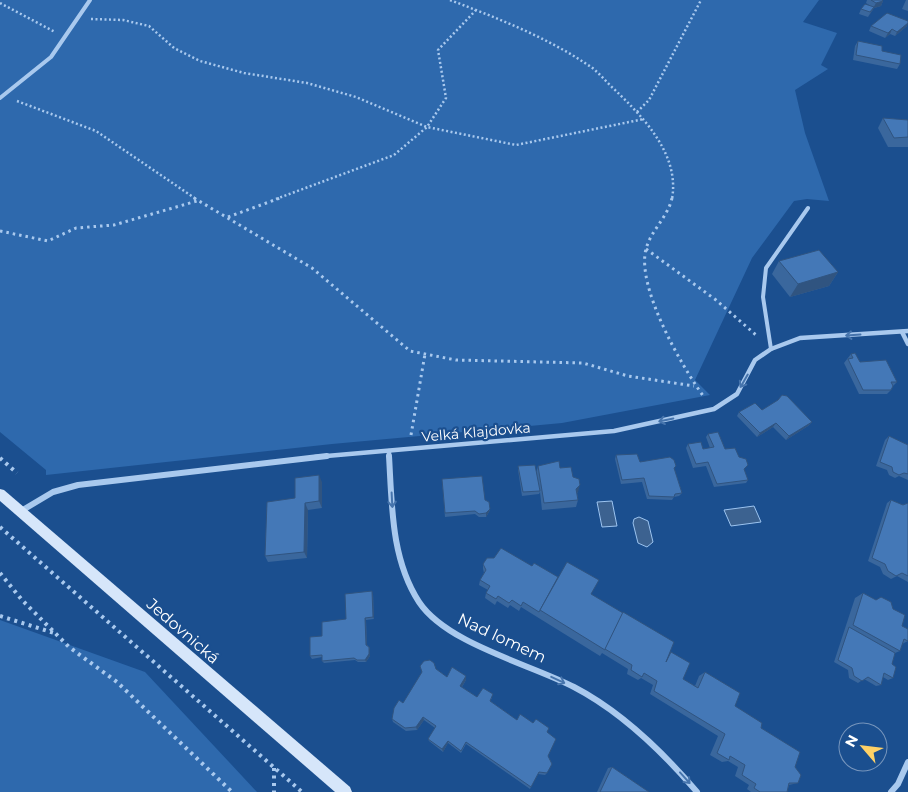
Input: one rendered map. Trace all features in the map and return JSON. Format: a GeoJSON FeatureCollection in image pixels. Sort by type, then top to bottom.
{"type":"FeatureCollection","features":[{"type":"Feature","properties":{"kind":"main road","name":"Jedovnická"},"geometry":{"type":"LineString","coordinates":[[0,494],[346,792]]}},
{"type":"Feature","properties":{"kind":"street"},"geometry":{"type":"LineString","coordinates":[[2,97],[51,57],[90,0]]}},
{"type":"Feature","properties":{"kind":"street","name":"Velká Klajdovka"},"geometry":{"type":"LineString","coordinates":[[21,512],[53,492],[78,485],[323,456],[614,431],[714,409],[737,394],[755,360],[771,349],[800,338],[908,331]]}},
{"type":"Feature","properties":{"kind":"street"},"geometry":{"type":"LineString","coordinates":[[902,332],[908,344]]}},
{"type":"Feature","properties":{"kind":"street","name":"Nad lomem"},"geometry":{"type":"LineString","coordinates":[[389,451],[397,550],[408,580],[419,602],[438,623],[575,688],[608,707],[660,750],[697,792]]}},
{"type":"Feature","properties":{"kind":"street"},"geometry":{"type":"LineString","coordinates":[[891,792],[898,784],[908,762]]}},
{"type":"Feature","properties":{"kind":"lane"},"geometry":{"type":"LineString","coordinates":[[771,349],[765,293],[766,269],[808,208]]}},
{"type":"Feature","properties":{"kind":"path"},"geometry":{"type":"LineString","coordinates":[[450,0],[516,26],[592,67],[644,119],[665,151],[673,181],[669,212],[646,249],[644,268],[658,312],[671,344],[694,386],[714,409]]}},
{"type":"Feature","properties":{"kind":"path"},"geometry":{"type":"LineString","coordinates":[[637,112],[649,100],[701,0]]}},
{"type":"Feature","properties":{"kind":"path"},"geometry":{"type":"LineString","coordinates":[[0,3],[48,27],[63,39]]}},
{"type":"Feature","properties":{"kind":"path"},"geometry":{"type":"LineString","coordinates":[[227,217],[394,155],[426,127],[446,98],[438,50],[476,10]]}},
{"type":"Feature","properties":{"kind":"path"},"geometry":{"type":"LineString","coordinates":[[76,19],[123,20],[149,26],[174,48],[200,61],[244,72],[307,83],[356,97],[426,127],[516,145],[644,119]]}},
{"type":"Feature","properties":{"kind":"path"},"geometry":{"type":"LineString","coordinates":[[2,97],[96,131],[198,200],[312,268],[410,351],[456,360],[582,363],[628,376],[694,386]]}},
{"type":"Feature","properties":{"kind":"path"},"geometry":{"type":"LineString","coordinates":[[0,231],[48,241],[76,228],[114,225],[198,200]]}},
{"type":"Feature","properties":{"kind":"path"},"geometry":{"type":"LineString","coordinates":[[646,249],[716,300],[771,349]]}},
{"type":"Feature","properties":{"kind":"path"},"geometry":{"type":"LineString","coordinates":[[409,450],[425,354]]}},
{"type":"Feature","properties":{"kind":"path"},"geometry":{"type":"LineString","coordinates":[[0,458],[17,473]]}},
{"type":"Feature","properties":{"kind":"path"},"geometry":{"type":"LineString","coordinates":[[0,528],[302,792]]}},
{"type":"Feature","properties":{"kind":"path"},"geometry":{"type":"LineString","coordinates":[[0,573],[22,600],[68,647],[117,682],[232,792]]}},
{"type":"Feature","properties":{"kind":"path"},"geometry":{"type":"LineString","coordinates":[[0,616],[57,634]]}},
{"type":"Feature","properties":{"kind":"path"},"geometry":{"type":"LineString","coordinates":[[274,767],[274,792]]}},
{"type":"Feature","properties":{"kind":"shaded area"},"geometry":{"type":"Polygon","coordinates":[[[0,0],[819,0],[803,22],[837,33],[821,65],[828,69],[795,90],[805,133],[829,201],[807,199],[794,201],[752,258],[695,380],[710,395],[562,423],[332,444],[46,475],[46,470],[0,432],[0,0]]]}},
{"type":"Feature","properties":{"kind":"shaded area"},"geometry":{"type":"Polygon","coordinates":[[[612,501],[617,526],[602,527],[597,502],[612,501]]]}},
{"type":"Feature","properties":{"kind":"shaded area"},"geometry":{"type":"Polygon","coordinates":[[[754,506],[761,522],[731,526],[724,510],[754,506]]]}},
{"type":"Feature","properties":{"kind":"shaded area"},"geometry":{"type":"Polygon","coordinates":[[[639,517],[648,521],[653,542],[647,547],[638,543],[633,523],[634,519],[639,517]]]}},
{"type":"Feature","properties":{"kind":"shaded area"},"geometry":{"type":"Polygon","coordinates":[[[0,620],[145,672],[257,792],[0,792],[0,620]]]}},
{"type":"Feature","properties":{"kind":"building"},"geometry":{"type":"Polygon","coordinates":[[[871,0],[882,0],[883,1],[876,3],[871,0]]]}},
{"type":"Feature","properties":{"kind":"building"},"geometry":{"type":"Polygon","coordinates":[[[865,4],[874,7],[870,12],[861,9],[865,4]]]}},
{"type":"Feature","properties":{"kind":"building"},"geometry":{"type":"Polygon","coordinates":[[[887,13],[908,21],[908,23],[897,32],[892,29],[888,33],[871,26],[887,13]]]}},
{"type":"Feature","properties":{"kind":"building"},"geometry":{"type":"Polygon","coordinates":[[[858,41],[882,46],[882,51],[901,55],[900,64],[856,55],[858,41]]]}},
{"type":"Feature","properties":{"kind":"building"},"geometry":{"type":"Polygon","coordinates":[[[883,118],[908,120],[908,137],[894,138],[883,118]]]}},
{"type":"Feature","properties":{"kind":"building"},"geometry":{"type":"Polygon","coordinates":[[[819,250],[838,272],[798,284],[779,261],[819,250]]]}},
{"type":"Feature","properties":{"kind":"building"},"geometry":{"type":"Polygon","coordinates":[[[855,353],[860,362],[886,360],[897,382],[891,382],[893,386],[891,390],[863,390],[848,359],[853,358],[851,354],[855,353]]]}},
{"type":"Feature","properties":{"kind":"building"},"geometry":{"type":"Polygon","coordinates":[[[782,395],[787,396],[812,422],[789,436],[776,423],[760,433],[739,412],[755,403],[762,410],[778,400],[782,395]]]}},
{"type":"Feature","properties":{"kind":"building"},"geometry":{"type":"Polygon","coordinates":[[[718,432],[725,449],[735,448],[739,457],[746,459],[748,465],[744,469],[748,480],[717,484],[708,462],[696,464],[688,444],[701,442],[703,449],[714,447],[708,434],[718,432]]]}},
{"type":"Feature","properties":{"kind":"building"},"geometry":{"type":"Polygon","coordinates":[[[889,436],[908,445],[908,474],[899,475],[893,472],[892,467],[880,462],[889,436]]]}},
{"type":"Feature","properties":{"kind":"building"},"geometry":{"type":"Polygon","coordinates":[[[637,454],[640,462],[670,457],[674,460],[676,466],[674,468],[682,493],[675,494],[674,497],[649,496],[644,478],[622,480],[616,455],[637,454]]]}},
{"type":"Feature","properties":{"kind":"building"},"geometry":{"type":"Polygon","coordinates":[[[559,461],[560,468],[571,467],[573,477],[579,479],[580,485],[576,489],[578,500],[544,503],[538,466],[559,461]]]}},
{"type":"Feature","properties":{"kind":"building"},"geometry":{"type":"Polygon","coordinates":[[[535,465],[540,491],[523,492],[518,466],[535,465]]]}},
{"type":"Feature","properties":{"kind":"building"},"geometry":{"type":"Polygon","coordinates":[[[319,475],[319,501],[305,503],[304,552],[265,556],[267,502],[295,498],[295,478],[319,475]]]}},
{"type":"Feature","properties":{"kind":"building"},"geometry":{"type":"Polygon","coordinates":[[[482,476],[485,500],[489,502],[490,509],[486,513],[479,514],[475,511],[445,513],[442,479],[482,476]]]}},
{"type":"Feature","properties":{"kind":"building"},"geometry":{"type":"Polygon","coordinates":[[[891,500],[903,505],[908,503],[908,576],[902,573],[896,576],[888,571],[885,564],[872,558],[891,500]]]}},
{"type":"Feature","properties":{"kind":"building"},"geometry":{"type":"Polygon","coordinates":[[[501,548],[532,566],[534,563],[558,577],[539,612],[523,602],[521,606],[512,600],[509,603],[498,596],[496,599],[486,593],[490,586],[480,580],[486,570],[483,564],[487,558],[494,558],[501,548]]]}},
{"type":"Feature","properties":{"kind":"building"},"geometry":{"type":"Polygon","coordinates":[[[567,562],[599,580],[591,594],[623,613],[605,650],[540,610],[567,562]]]}},
{"type":"Feature","properties":{"kind":"building"},"geometry":{"type":"Polygon","coordinates":[[[372,591],[373,617],[365,618],[366,645],[369,647],[369,654],[365,660],[354,658],[322,661],[322,655],[310,656],[310,637],[322,636],[322,622],[346,619],[345,594],[372,591]]]}},
{"type":"Feature","properties":{"kind":"building"},"geometry":{"type":"Polygon","coordinates":[[[863,593],[876,600],[881,597],[891,602],[893,609],[905,615],[902,626],[908,629],[908,641],[904,639],[900,651],[853,625],[863,593]]]}},
{"type":"Feature","properties":{"kind":"building"},"geometry":{"type":"Polygon","coordinates":[[[623,612],[674,642],[666,662],[671,652],[690,663],[683,679],[698,688],[705,672],[740,693],[735,706],[762,723],[761,728],[800,752],[795,767],[801,775],[798,783],[789,783],[787,792],[760,792],[754,788],[756,784],[742,775],[745,765],[730,756],[729,760],[717,753],[725,734],[654,691],[657,681],[644,673],[642,677],[631,670],[632,665],[605,649],[623,612]]]}},
{"type":"Feature","properties":{"kind":"building"},"geometry":{"type":"Polygon","coordinates":[[[849,627],[895,653],[892,664],[896,667],[893,678],[884,673],[881,685],[868,677],[862,681],[854,676],[852,668],[838,660],[849,627]]]}},
{"type":"Feature","properties":{"kind":"building"},"geometry":{"type":"Polygon","coordinates":[[[430,660],[434,663],[436,669],[447,677],[452,667],[466,676],[460,686],[477,697],[483,688],[493,694],[490,701],[517,720],[520,714],[533,723],[536,719],[549,728],[547,732],[556,739],[548,756],[552,764],[547,773],[539,772],[531,787],[466,742],[461,751],[448,741],[442,749],[428,739],[436,726],[423,717],[416,727],[405,728],[392,719],[394,708],[399,700],[403,703],[422,672],[420,666],[424,661],[430,660]]]}},
{"type":"Feature","properties":{"kind":"building"},"geometry":{"type":"Polygon","coordinates":[[[612,767],[649,792],[600,792],[612,767]]]}}]}
